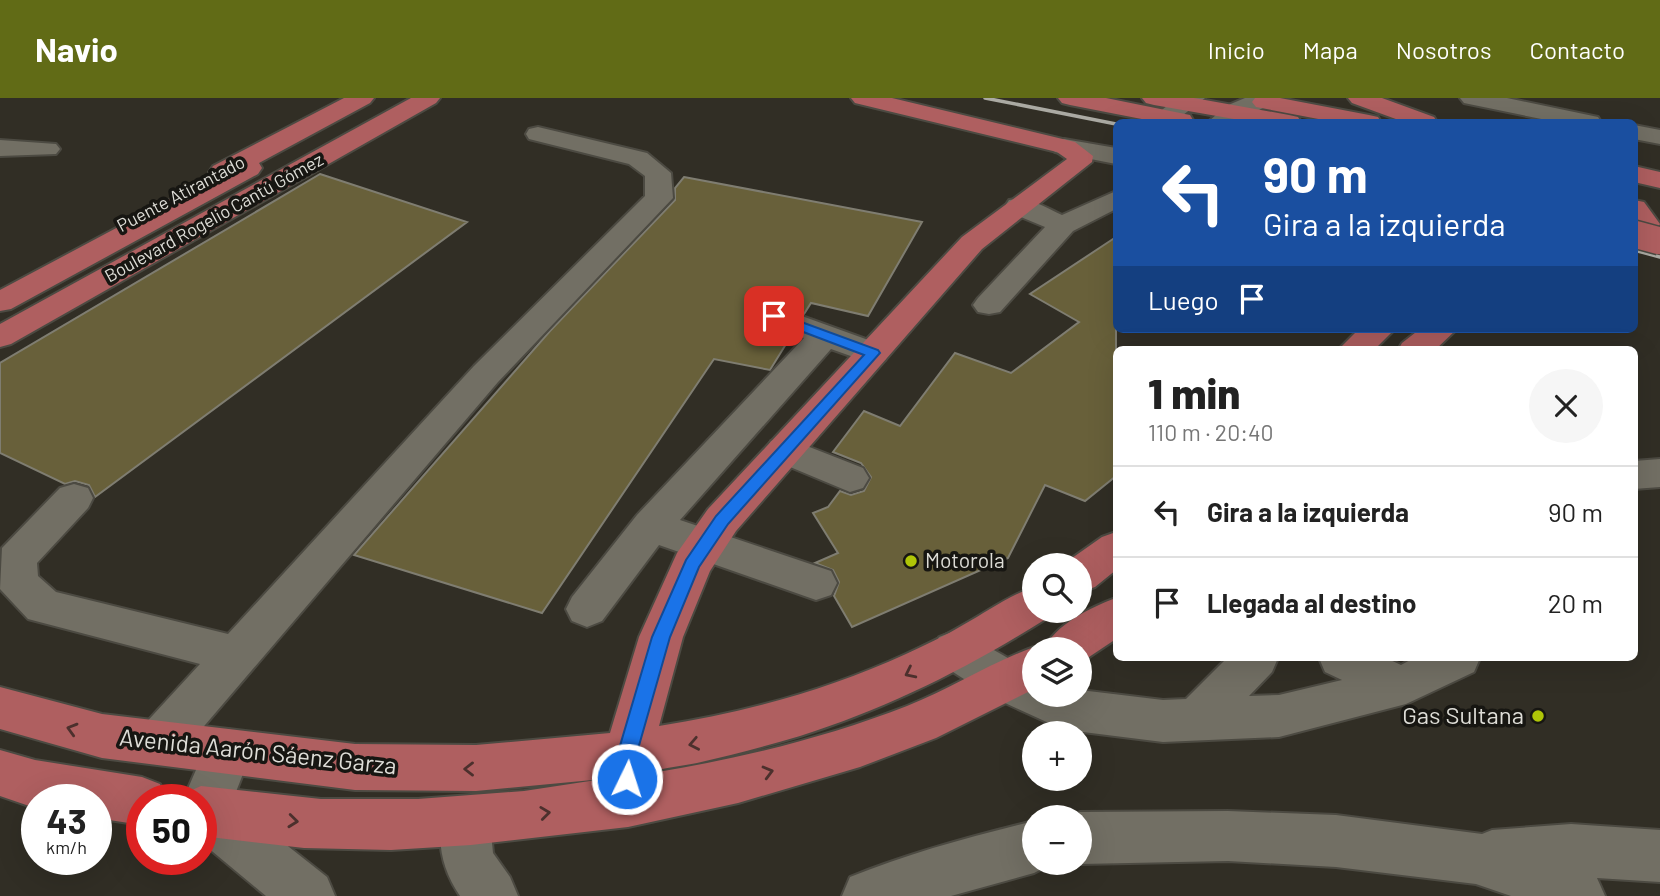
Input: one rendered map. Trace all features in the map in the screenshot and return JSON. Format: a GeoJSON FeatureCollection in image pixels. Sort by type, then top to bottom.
{"type":"FeatureCollection","features":[{"type":"Feature","properties":{"kind":"main road","name":"Puente Atirantado"},"geometry":{"type":"LineString","coordinates":[[0,289],[362,98]]}},
{"type":"Feature","properties":{"kind":"main road","name":"Boulevard Rogelio Cantú Gómez"},"geometry":{"type":"LineString","coordinates":[[0,302],[380,98]]}},
{"type":"Feature","properties":{"kind":"main road","name":"Puente Atirantado"},"geometry":{"type":"LineString","coordinates":[[0,313],[399,98]]}},
{"type":"Feature","properties":{"kind":"main road","name":"Boulevard Rogelio Cantú Gómez"},"geometry":{"type":"LineString","coordinates":[[0,337],[428,98]]}},
{"type":"Feature","properties":{"kind":"main road"},"geometry":{"type":"LineString","coordinates":[[627,779],[661,637],[692,565],[722,520],[972,243],[1075,167],[1080,156],[1064,146],[863,98]]}},
{"type":"Feature","properties":{"kind":"main road"},"geometry":{"type":"LineString","coordinates":[[1070,98],[1178,108],[1244,106],[1346,119]]}},
{"type":"Feature","properties":{"kind":"main road"},"geometry":{"type":"LineString","coordinates":[[1360,98],[1417,119]]}},
{"type":"Feature","properties":{"kind":"main road"},"geometry":{"type":"LineString","coordinates":[[1244,106],[1281,119]]}},
{"type":"Feature","properties":{"kind":"main road"},"geometry":{"type":"LineString","coordinates":[[1638,175],[1660,180]]}},
{"type":"Feature","properties":{"kind":"main road"},"geometry":{"type":"LineString","coordinates":[[1638,213],[1646,224],[1644,230],[1638,232]]}},
{"type":"Feature","properties":{"kind":"main road"},"geometry":{"type":"LineString","coordinates":[[1638,234],[1660,231]]}},
{"type":"Feature","properties":{"kind":"main road"},"geometry":{"type":"LineString","coordinates":[[1638,235],[1660,241]]}},
{"type":"Feature","properties":{"kind":"main road"},"geometry":{"type":"LineString","coordinates":[[1638,257],[1660,254]]}},
{"type":"Feature","properties":{"kind":"main road"},"geometry":{"type":"LineString","coordinates":[[1359,346],[1374,333]]}},
{"type":"Feature","properties":{"kind":"main road"},"geometry":{"type":"LineString","coordinates":[[1419,346],[1436,333]]}},
{"type":"Feature","properties":{"kind":"main road"},"geometry":{"type":"LineString","coordinates":[[1092,566],[1113,550]]}},
{"type":"Feature","properties":{"kind":"main road","name":"Avenida Aarón Sáenz Garza"},"geometry":{"type":"LineString","coordinates":[[217,813],[337,825],[465,822],[627,779],[701,743],[841,702],[901,678],[1022,612]]}},
{"type":"Feature","properties":{"kind":"main road"},"geometry":{"type":"LineString","coordinates":[[1084,637],[1113,618]]}},
{"type":"Feature","properties":{"kind":"main road","name":"Avenida Aarón Sáenz Garza"},"geometry":{"type":"LineString","coordinates":[[0,708],[83,732],[355,767],[478,769],[627,779],[733,782],[833,754],[1022,687]]}},
{"type":"Feature","properties":{"kind":"main road"},"geometry":{"type":"LineString","coordinates":[[0,773],[35,784],[126,798]]}},
{"type":"Feature","properties":{"kind":"lane"},"geometry":{"type":"LineString","coordinates":[[1472,98],[1574,119]]}},
{"type":"Feature","properties":{"kind":"lane"},"geometry":{"type":"LineString","coordinates":[[1638,133],[1660,138]]}},
{"type":"Feature","properties":{"kind":"lane"},"geometry":{"type":"LineString","coordinates":[[159,743],[486,374],[659,198],[658,173],[638,158],[538,134]]}},
{"type":"Feature","properties":{"kind":"lane"},"geometry":{"type":"LineString","coordinates":[[1064,146],[1113,155]]}},
{"type":"Feature","properties":{"kind":"lane"},"geometry":{"type":"LineString","coordinates":[[0,148],[47,149]]}},
{"type":"Feature","properties":{"kind":"lane"},"geometry":{"type":"LineString","coordinates":[[989,305],[1063,225],[1113,200]]}},
{"type":"Feature","properties":{"kind":"lane"},"geometry":{"type":"LineString","coordinates":[[1019,206],[1063,225]]}},
{"type":"Feature","properties":{"kind":"lane"},"geometry":{"type":"LineString","coordinates":[[774,316],[873,353]]}},
{"type":"Feature","properties":{"kind":"lane"},"geometry":{"type":"LineString","coordinates":[[587,608],[651,526],[826,334]]}},
{"type":"Feature","properties":{"kind":"lane"},"geometry":{"type":"LineString","coordinates":[[784,450],[850,478]]}},
{"type":"Feature","properties":{"kind":"lane"},"geometry":{"type":"LineString","coordinates":[[1638,475],[1660,473]]}},
{"type":"Feature","properties":{"kind":"lane"},"geometry":{"type":"LineString","coordinates":[[74,498],[16,559],[18,583],[43,607],[238,655]]}},
{"type":"Feature","properties":{"kind":"lane"},"geometry":{"type":"LineString","coordinates":[[651,526],[816,583]]}},
{"type":"Feature","properties":{"kind":"lane"},"geometry":{"type":"LineString","coordinates":[[955,650],[1022,682]]}},
{"type":"Feature","properties":{"kind":"lane"},"geometry":{"type":"LineString","coordinates":[[1186,720],[1202,714],[1253,661]]}},
{"type":"Feature","properties":{"kind":"lane"},"geometry":{"type":"LineString","coordinates":[[1348,661],[1398,685]]}},
{"type":"Feature","properties":{"kind":"lane"},"geometry":{"type":"LineString","coordinates":[[1064,707],[1163,721],[1279,716],[1398,685],[1451,661]]}},
{"type":"Feature","properties":{"kind":"lane"},"geometry":{"type":"LineString","coordinates":[[214,784],[228,751]]}},
{"type":"Feature","properties":{"kind":"lane"},"geometry":{"type":"LineString","coordinates":[[465,822],[468,862],[491,896]]}},
{"type":"Feature","properties":{"kind":"lane"},"geometry":{"type":"LineString","coordinates":[[217,823],[308,896]]}},
{"type":"Feature","properties":{"kind":"lane"},"geometry":{"type":"LineString","coordinates":[[1092,838],[1228,836],[1322,840],[1476,858],[1571,850],[1660,856]]}},
{"type":"Feature","properties":{"kind":"lane"},"geometry":{"type":"LineString","coordinates":[[869,896],[981,860],[1022,850]]}},
{"type":"Feature","properties":{"kind":"lane"},"geometry":{"type":"LineString","coordinates":[[1476,858],[1554,884],[1578,896]]}},
{"type":"Feature","properties":{"kind":"building"},"geometry":{"type":"Polygon","coordinates":[[[320,174],[467,222],[95,497],[89,485],[75,481],[65,484],[0,453],[0,363],[320,174]]]}},
{"type":"Feature","properties":{"kind":"building"},"geometry":{"type":"Polygon","coordinates":[[[684,177],[922,222],[868,316],[811,303],[804,314],[775,304],[761,307],[755,316],[761,325],[791,336],[770,370],[714,359],[542,613],[354,555],[550,331],[675,200],[675,188],[684,177]]]}},
{"type":"Feature","properties":{"kind":"building"},"geometry":{"type":"Polygon","coordinates":[[[1113,239],[1113,333],[1116,333],[1116,346],[1113,346],[1113,478],[1085,501],[1045,485],[1008,558],[852,627],[834,596],[839,582],[833,570],[815,563],[838,553],[813,513],[828,507],[840,491],[851,495],[864,491],[871,477],[861,463],[833,452],[864,411],[900,426],[955,353],[1011,373],[1079,322],[1030,294],[1113,239]]]}},
{"type":"Feature","properties":{"kind":"railway"},"geometry":{"type":"LineString","coordinates":[[985,98],[1113,123]]}},
{"type":"Feature","properties":{"kind":"railway"},"geometry":{"type":"LineString","coordinates":[[1638,251],[1660,257]]}},
{"type":"Feature","properties":{"kind":"place","name":"Motorola"},"geometry":{"type":"Point","coordinates":[911,561]}},
{"type":"Feature","properties":{"kind":"place","name":"Gas Sultana"},"geometry":{"type":"Point","coordinates":[1538,716]}},
{"type":"Feature","properties":{"kind":"route"},"geometry":{"type":"LineString","coordinates":[[627,779],[626,756],[661,637],[692,565],[722,520],[873,353],[774,316]]}}]}
